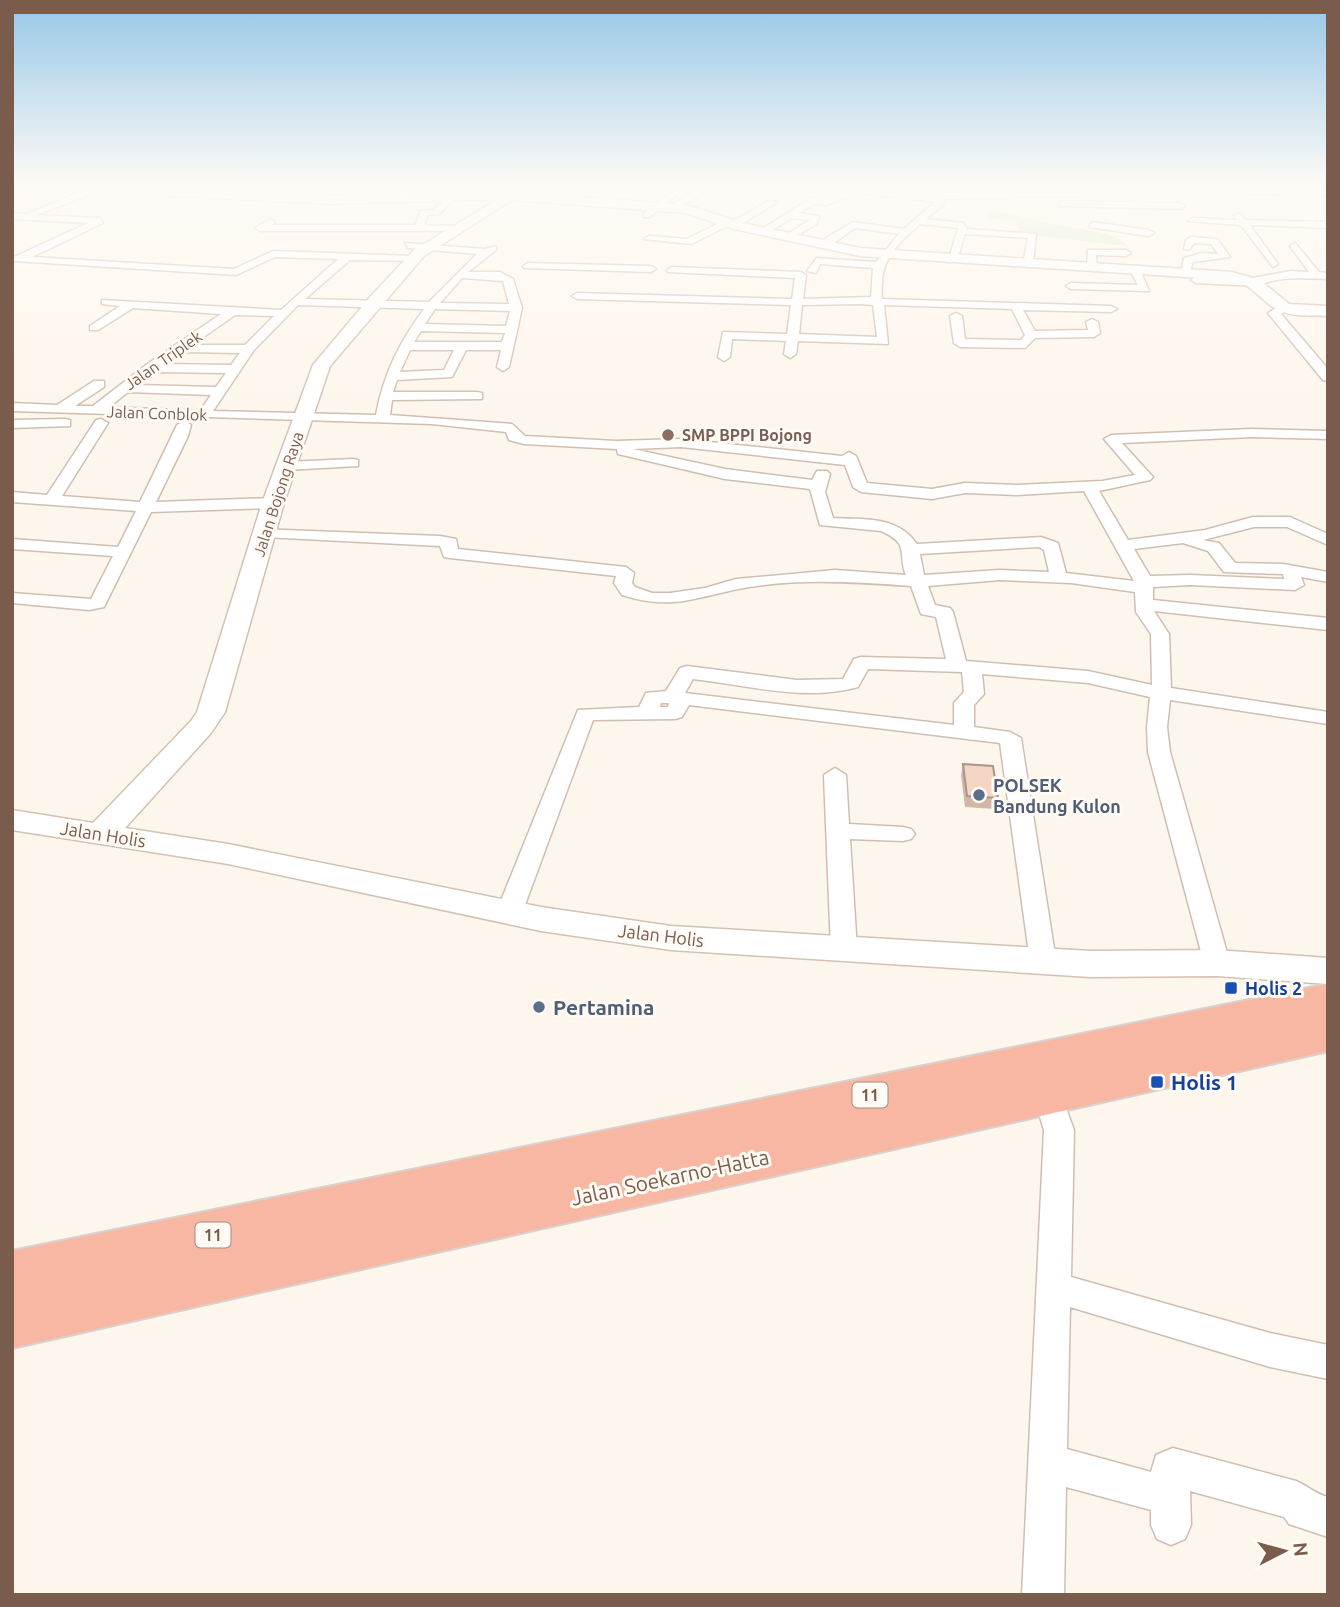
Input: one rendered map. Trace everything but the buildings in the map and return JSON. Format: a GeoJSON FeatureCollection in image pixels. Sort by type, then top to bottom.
{"type":"FeatureCollection","features":[{"type":"Feature","properties":{"kind":"highway","name":"Jalan Soekarno-Hatta"},"geometry":{"type":"LineString","coordinates":[[12,1321],[415,1214],[902,1107],[1325,979]]}},
{"type":"Feature","properties":{"kind":"highway","name":"Jalan Soekarno-Hatta"},"geometry":{"type":"LineString","coordinates":[[902,1107],[1048,1094],[1328,1033]]}},
{"type":"Feature","properties":{"kind":"highway","name":"Jalan Soekarno-Hatta"},"geometry":{"type":"LineString","coordinates":[[12,1276],[415,1214]]}},
{"type":"Feature","properties":{"kind":"street"},"geometry":{"type":"LineString","coordinates":[[51,261],[236,272],[259,261]]}},
{"type":"Feature","properties":{"kind":"street"},"geometry":{"type":"LineString","coordinates":[[204,415],[248,349],[283,313],[342,261]]}},
{"type":"Feature","properties":{"kind":"street","name":"Jalan Bojong Raya"},"geometry":{"type":"LineString","coordinates":[[102,833],[208,718],[273,503],[322,365],[407,261]]}},
{"type":"Feature","properties":{"kind":"street"},"geometry":{"type":"LineString","coordinates":[[382,419],[391,376],[404,346],[459,275],[476,261]]}},
{"type":"Feature","properties":{"kind":"street"},"geometry":{"type":"LineString","coordinates":[[537,261],[532,266],[651,269]]}},
{"type":"Feature","properties":{"kind":"street"},"geometry":{"type":"LineString","coordinates":[[641,297],[654,261]]}},
{"type":"Feature","properties":{"kind":"street"},"geometry":{"type":"LineString","coordinates":[[812,271],[817,261]]}},
{"type":"Feature","properties":{"kind":"street"},"geometry":{"type":"LineString","coordinates":[[724,357],[728,330],[790,337],[874,333],[873,302],[878,261]]}},
{"type":"Feature","properties":{"kind":"street"},"geometry":{"type":"LineString","coordinates":[[972,261],[1135,270],[1255,281],[1291,274],[1328,275]]}},
{"type":"Feature","properties":{"kind":"street"},"geometry":{"type":"LineString","coordinates":[[1092,261],[1093,268]]}},
{"type":"Feature","properties":{"kind":"street"},"geometry":{"type":"LineString","coordinates":[[1188,261],[1185,262],[1191,276]]}},
{"type":"Feature","properties":{"kind":"street"},"geometry":{"type":"LineString","coordinates":[[1313,261],[1314,272]]}},
{"type":"Feature","properties":{"kind":"street"},"geometry":{"type":"LineString","coordinates":[[672,270],[699,267],[801,275],[790,337],[790,355]]}},
{"type":"Feature","properties":{"kind":"street"},"geometry":{"type":"LineString","coordinates":[[1071,286],[1145,289],[1135,270]]}},
{"type":"Feature","properties":{"kind":"street"},"geometry":{"type":"LineString","coordinates":[[459,275],[504,276],[512,289],[516,306],[502,367]]}},
{"type":"Feature","properties":{"kind":"street"},"geometry":{"type":"LineString","coordinates":[[1255,281],[1285,307]]}},
{"type":"Feature","properties":{"kind":"street"},"geometry":{"type":"LineString","coordinates":[[682,283],[799,286]]}},
{"type":"Feature","properties":{"kind":"street"},"geometry":{"type":"LineString","coordinates":[[449,288],[461,288]]}},
{"type":"Feature","properties":{"kind":"street"},"geometry":{"type":"LineString","coordinates":[[499,289],[512,289]]}},
{"type":"Feature","properties":{"kind":"street"},"geometry":{"type":"LineString","coordinates":[[577,296],[1111,309]]}},
{"type":"Feature","properties":{"kind":"street"},"geometry":{"type":"LineString","coordinates":[[299,299],[516,306]]}},
{"type":"Feature","properties":{"kind":"street"},"geometry":{"type":"LineString","coordinates":[[106,302],[190,310],[283,313]]}},
{"type":"Feature","properties":{"kind":"street"},"geometry":{"type":"LineString","coordinates":[[94,328],[131,304]]}},
{"type":"Feature","properties":{"kind":"street"},"geometry":{"type":"LineString","coordinates":[[956,316],[960,344],[1017,345],[1029,341],[1031,335],[1016,307]]}},
{"type":"Feature","properties":{"kind":"street"},"geometry":{"type":"LineString","coordinates":[[1327,375],[1274,313],[1285,307],[1328,311]]}},
{"type":"Feature","properties":{"kind":"street"},"geometry":{"type":"LineString","coordinates":[[170,321],[190,310]]}},
{"type":"Feature","properties":{"kind":"street","name":"Jalan Triplek"},"geometry":{"type":"LineString","coordinates":[[52,500],[99,417],[123,388],[233,312]]}},
{"type":"Feature","properties":{"kind":"street"},"geometry":{"type":"LineString","coordinates":[[1031,335],[1094,333],[1092,322]]}},
{"type":"Feature","properties":{"kind":"street"},"geometry":{"type":"LineString","coordinates":[[418,327],[512,330]]}},
{"type":"Feature","properties":{"kind":"street"},"geometry":{"type":"LineString","coordinates":[[404,346],[508,346]]}},
{"type":"Feature","properties":{"kind":"street"},"geometry":{"type":"LineString","coordinates":[[391,376],[448,374],[462,346]]}},
{"type":"Feature","properties":{"kind":"street"},"geometry":{"type":"LineString","coordinates":[[179,348],[248,349]]}},
{"type":"Feature","properties":{"kind":"street"},"geometry":{"type":"LineString","coordinates":[[150,368],[233,369]]}},
{"type":"Feature","properties":{"kind":"street"},"geometry":{"type":"LineString","coordinates":[[60,410],[99,384]]}},
{"type":"Feature","properties":{"kind":"street"},"geometry":{"type":"LineString","coordinates":[[123,388],[220,391]]}},
{"type":"Feature","properties":{"kind":"street"},"geometry":{"type":"LineString","coordinates":[[387,396],[477,396]]}},
{"type":"Feature","properties":{"kind":"street","name":"Jalan Conblok"},"geometry":{"type":"LineString","coordinates":[[12,407],[60,410],[99,417],[204,415],[440,420],[512,428],[514,437],[529,441],[616,445]]}},
{"type":"Feature","properties":{"kind":"street"},"geometry":{"type":"LineString","coordinates":[[15,427],[99,417],[224,427]]}},
{"type":"Feature","properties":{"kind":"street"},"geometry":{"type":"LineString","coordinates":[[12,598],[97,604],[107,590],[122,552],[184,425]]}},
{"type":"Feature","properties":{"kind":"street"},"geometry":{"type":"LineString","coordinates":[[616,445],[681,443],[850,459],[861,487],[911,493],[946,493],[965,488],[1006,490],[1089,487],[1145,477],[1111,439],[1252,433],[1328,435]]}},
{"type":"Feature","properties":{"kind":"street"},"geometry":{"type":"LineString","coordinates":[[616,445],[628,452],[725,474],[818,485]]}},
{"type":"Feature","properties":{"kind":"street"},"geometry":{"type":"LineString","coordinates":[[828,459],[818,485],[823,520],[895,528],[906,535],[912,549],[912,568],[927,610],[944,612],[974,694],[964,703],[964,733]]}},
{"type":"Feature","properties":{"kind":"street"},"geometry":{"type":"LineString","coordinates":[[286,466],[353,463]]}},
{"type":"Feature","properties":{"kind":"street"},"geometry":{"type":"LineString","coordinates":[[1089,487],[1145,591],[1145,612],[1160,634],[1163,646],[1157,727],[1159,752],[1217,963]]}},
{"type":"Feature","properties":{"kind":"street"},"geometry":{"type":"LineString","coordinates":[[12,497],[146,506],[273,503]]}},
{"type":"Feature","properties":{"kind":"street"},"geometry":{"type":"LineString","coordinates":[[1122,546],[1231,530],[1253,522],[1284,521],[1327,535]]}},
{"type":"Feature","properties":{"kind":"street"},"geometry":{"type":"LineString","coordinates":[[264,532],[440,541],[450,543],[450,553],[562,567],[620,570],[625,573],[623,583],[628,591],[651,598],[707,593],[722,586],[795,578],[842,575],[918,582],[961,579],[978,574],[1059,579],[1145,591],[1328,624]]}},
{"type":"Feature","properties":{"kind":"street"},"geometry":{"type":"LineString","coordinates":[[1187,538],[1195,544],[1212,546],[1230,568],[1290,570],[1328,577]]}},
{"type":"Feature","properties":{"kind":"street"},"geometry":{"type":"LineString","coordinates":[[912,549],[1041,542],[1052,547],[1059,579]]}},
{"type":"Feature","properties":{"kind":"street"},"geometry":{"type":"LineString","coordinates":[[12,544],[122,552]]}},
{"type":"Feature","properties":{"kind":"street"},"geometry":{"type":"LineString","coordinates":[[1145,591],[1202,581],[1294,585],[1290,570]]}},
{"type":"Feature","properties":{"kind":"street"},"geometry":{"type":"LineString","coordinates":[[509,913],[585,714],[675,713],[687,672],[818,687],[848,685],[861,663],[964,666],[1088,677],[1161,693],[1328,718]]}},
{"type":"Feature","properties":{"kind":"street"},"geometry":{"type":"LineString","coordinates":[[678,698],[1011,739],[1043,961]]}},
{"type":"Feature","properties":{"kind":"street"},"geometry":{"type":"LineString","coordinates":[[835,775],[840,831],[844,950]]}},
{"type":"Feature","properties":{"kind":"street","name":"Jalan Holis"},"geometry":{"type":"LineString","coordinates":[[12,820],[228,854],[509,913],[671,937],[844,950],[1120,965],[1217,963],[1325,979]]}},
{"type":"Feature","properties":{"kind":"street"},"geometry":{"type":"LineString","coordinates":[[840,831],[903,834]]}},
{"type":"Feature","properties":{"kind":"street"},"geometry":{"type":"LineString","coordinates":[[1043,1595],[1059,1130],[1048,1094]]}},
{"type":"Feature","properties":{"kind":"street"},"geometry":{"type":"LineString","coordinates":[[1053,1287],[1270,1350],[1328,1362]]}},
{"type":"Feature","properties":{"kind":"street"},"geometry":{"type":"LineString","coordinates":[[1046,1462],[1170,1510],[1170,1469],[1173,1467],[1296,1501],[1303,1510],[1328,1517]]}},
{"type":"Feature","properties":{"kind":"place","name":"SMP BPPI Bojong"},"geometry":{"type":"Point","coordinates":[668,435]}},
{"type":"Feature","properties":{"kind":"place","name":"POLSEK Bandung Kulon"},"geometry":{"type":"Point","coordinates":[979,795]}},
{"type":"Feature","properties":{"kind":"place","name":"Holis 2"},"geometry":{"type":"Point","coordinates":[1231,988]}},
{"type":"Feature","properties":{"kind":"place","name":"Pertamina"},"geometry":{"type":"Point","coordinates":[539,1007]}},
{"type":"Feature","properties":{"kind":"place","name":"Holis 1"},"geometry":{"type":"Point","coordinates":[1157,1082]}}]}
